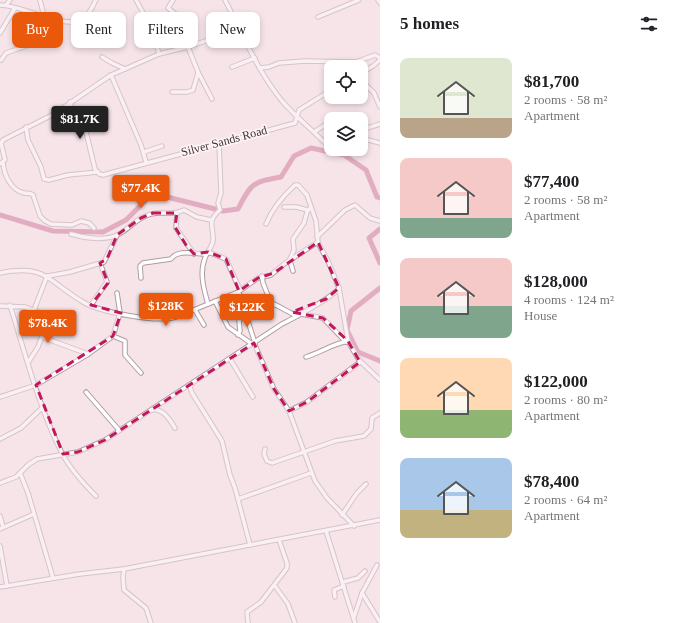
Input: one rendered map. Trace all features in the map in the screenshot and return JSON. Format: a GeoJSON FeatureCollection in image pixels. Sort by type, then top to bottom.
{"type":"FeatureCollection","features":[{"type":"Feature","properties":{"kind":"street"},"geometry":{"type":"LineString","coordinates":[[6,5],[10,0]]}},
{"type":"Feature","properties":{"kind":"street"},"geometry":{"type":"LineString","coordinates":[[40,0],[42,12]]}},
{"type":"Feature","properties":{"kind":"street"},"geometry":{"type":"LineString","coordinates":[[63,21],[76,22],[87,15],[96,0]]}},
{"type":"Feature","properties":{"kind":"street"},"geometry":{"type":"LineString","coordinates":[[136,0],[153,32],[159,54]]}},
{"type":"Feature","properties":{"kind":"street"},"geometry":{"type":"LineString","coordinates":[[173,0],[168,8],[173,12]]}},
{"type":"Feature","properties":{"kind":"street"},"geometry":{"type":"LineString","coordinates":[[224,0],[231,12]]}},
{"type":"Feature","properties":{"kind":"street"},"geometry":{"type":"LineString","coordinates":[[318,16],[359,0]]}},
{"type":"Feature","properties":{"kind":"street"},"geometry":{"type":"LineString","coordinates":[[0,5],[6,5],[31,12]]}},
{"type":"Feature","properties":{"kind":"street"},"geometry":{"type":"LineString","coordinates":[[0,33],[15,8]]}},
{"type":"Feature","properties":{"kind":"street"},"geometry":{"type":"LineString","coordinates":[[1,60],[6,54],[22,48]]}},
{"type":"Feature","properties":{"kind":"street"},"geometry":{"type":"LineString","coordinates":[[94,228],[86,222],[81,221],[72,225],[51,224],[45,221],[40,216],[33,195],[22,192],[7,179],[1,164],[5,160],[1,141],[54,114],[111,75],[159,54],[184,48]]}},
{"type":"Feature","properties":{"kind":"street"},"geometry":{"type":"LineString","coordinates":[[188,48],[198,72],[212,99]]}},
{"type":"Feature","properties":{"kind":"street"},"geometry":{"type":"LineString","coordinates":[[250,48],[259,68],[283,102],[324,142]]}},
{"type":"Feature","properties":{"kind":"street"},"geometry":{"type":"LineString","coordinates":[[259,68],[279,63],[305,61],[351,63],[372,56],[379,57],[374,66],[368,69]]}},
{"type":"Feature","properties":{"kind":"street"},"geometry":{"type":"LineString","coordinates":[[102,57],[125,68]]}},
{"type":"Feature","properties":{"kind":"street"},"geometry":{"type":"LineString","coordinates":[[232,67],[255,58]]}},
{"type":"Feature","properties":{"kind":"street"},"geometry":{"type":"LineString","coordinates":[[265,75],[267,67]]}},
{"type":"Feature","properties":{"kind":"street"},"geometry":{"type":"LineString","coordinates":[[172,92],[187,92],[193,90],[198,72]]}},
{"type":"Feature","properties":{"kind":"street"},"geometry":{"type":"LineString","coordinates":[[111,75],[144,152],[146,162]]}},
{"type":"Feature","properties":{"kind":"street"},"geometry":{"type":"LineString","coordinates":[[368,87],[378,96],[380,107]]}},
{"type":"Feature","properties":{"kind":"street","name":"Silver Sands Road"},"geometry":{"type":"LineString","coordinates":[[26,127],[28,140],[41,167],[44,179],[49,180],[68,175],[98,173],[103,175],[146,162],[295,123],[299,110],[324,94]]}},
{"type":"Feature","properties":{"kind":"street"},"geometry":{"type":"LineString","coordinates":[[70,102],[76,127],[86,132],[95,169],[98,173]]}},
{"type":"Feature","properties":{"kind":"street"},"geometry":{"type":"LineString","coordinates":[[368,128],[380,124]]}},
{"type":"Feature","properties":{"kind":"street"},"geometry":{"type":"LineString","coordinates":[[314,132],[324,126]]}},
{"type":"Feature","properties":{"kind":"street"},"geometry":{"type":"LineString","coordinates":[[368,140],[380,143]]}},
{"type":"Feature","properties":{"kind":"street"},"geometry":{"type":"LineString","coordinates":[[208,304],[202,278],[204,262],[213,239],[211,220],[220,210],[218,202],[220,193],[219,143]]}},
{"type":"Feature","properties":{"kind":"street"},"geometry":{"type":"LineString","coordinates":[[144,152],[162,146]]}},
{"type":"Feature","properties":{"kind":"street"},"geometry":{"type":"LineString","coordinates":[[266,224],[272,209],[295,185],[298,185],[307,195],[310,208],[316,221],[318,242],[328,260],[338,288],[347,342]]}},
{"type":"Feature","properties":{"kind":"street"},"geometry":{"type":"LineString","coordinates":[[317,237],[346,210],[354,205],[370,218],[380,221]]}},
{"type":"Feature","properties":{"kind":"street"},"geometry":{"type":"LineString","coordinates":[[284,207],[310,208]]}},
{"type":"Feature","properties":{"kind":"street"},"geometry":{"type":"LineString","coordinates":[[293,272],[290,261],[294,250],[293,239],[304,223],[310,208]]}},
{"type":"Feature","properties":{"kind":"street"},"geometry":{"type":"LineString","coordinates":[[70,234],[97,239],[117,235],[133,222],[151,214],[178,213],[184,210],[197,217],[211,220]]}},
{"type":"Feature","properties":{"kind":"street"},"geometry":{"type":"LineString","coordinates":[[178,213],[176,228],[194,254]]}},
{"type":"Feature","properties":{"kind":"street"},"geometry":{"type":"LineString","coordinates":[[48,276],[70,272],[100,263],[107,259],[117,235]]}},
{"type":"Feature","properties":{"kind":"street"},"geometry":{"type":"LineString","coordinates":[[0,273],[28,270],[42,272],[83,302],[120,313],[166,319],[215,302],[239,291],[262,276],[272,275],[318,242]]}},
{"type":"Feature","properties":{"kind":"street"},"geometry":{"type":"LineString","coordinates":[[141,278],[140,268],[142,264],[169,260],[176,254],[207,253],[226,259],[244,303],[245,312],[254,343],[274,389],[288,411],[311,473],[320,490],[354,526]]}},
{"type":"Feature","properties":{"kind":"street"},"geometry":{"type":"LineString","coordinates":[[91,305],[107,282],[100,263]]}},
{"type":"Feature","properties":{"kind":"street"},"geometry":{"type":"LineString","coordinates":[[34,310],[48,276]]}},
{"type":"Feature","properties":{"kind":"street"},"geometry":{"type":"LineString","coordinates":[[262,276],[263,283],[267,289],[271,303]]}},
{"type":"Feature","properties":{"kind":"street"},"geometry":{"type":"LineString","coordinates":[[0,483],[11,479],[37,459],[63,454],[72,454],[85,450],[152,410],[282,324],[299,315],[316,303],[326,299],[338,288]]}},
{"type":"Feature","properties":{"kind":"street"},"geometry":{"type":"LineString","coordinates":[[0,397],[36,385],[88,354],[113,336],[120,313],[117,293]]}},
{"type":"Feature","properties":{"kind":"street"},"geometry":{"type":"LineString","coordinates":[[244,303],[258,300],[271,303],[299,315],[323,318],[347,342],[360,362],[380,380]]}},
{"type":"Feature","properties":{"kind":"street"},"geometry":{"type":"LineString","coordinates":[[215,302],[228,327],[238,335],[254,343]]}},
{"type":"Feature","properties":{"kind":"street"},"geometry":{"type":"LineString","coordinates":[[10,305],[36,385],[63,454],[84,483],[96,496]]}},
{"type":"Feature","properties":{"kind":"street"},"geometry":{"type":"LineString","coordinates":[[0,306],[10,305],[34,310],[60,320]]}},
{"type":"Feature","properties":{"kind":"street"},"geometry":{"type":"LineString","coordinates":[[195,310],[204,325]]}},
{"type":"Feature","properties":{"kind":"street"},"geometry":{"type":"LineString","coordinates":[[238,335],[240,331],[239,321],[245,312]]}},
{"type":"Feature","properties":{"kind":"street"},"geometry":{"type":"LineString","coordinates":[[29,361],[36,351],[49,317]]}},
{"type":"Feature","properties":{"kind":"street"},"geometry":{"type":"LineString","coordinates":[[113,336],[125,341],[125,355],[142,373]]}},
{"type":"Feature","properties":{"kind":"street"},"geometry":{"type":"LineString","coordinates":[[42,337],[88,354]]}},
{"type":"Feature","properties":{"kind":"street"},"geometry":{"type":"LineString","coordinates":[[306,357],[337,343],[347,342]]}},
{"type":"Feature","properties":{"kind":"street"},"geometry":{"type":"LineString","coordinates":[[230,358],[253,398]]}},
{"type":"Feature","properties":{"kind":"street"},"geometry":{"type":"LineString","coordinates":[[288,411],[307,402],[360,362]]}},
{"type":"Feature","properties":{"kind":"street"},"geometry":{"type":"LineString","coordinates":[[192,383],[190,388],[222,441],[250,545]]}},
{"type":"Feature","properties":{"kind":"street"},"geometry":{"type":"LineString","coordinates":[[86,392],[119,430]]}},
{"type":"Feature","properties":{"kind":"street"},"geometry":{"type":"LineString","coordinates":[[0,439],[21,428],[44,407]]}},
{"type":"Feature","properties":{"kind":"street"},"geometry":{"type":"LineString","coordinates":[[152,410],[159,410],[175,428]]}},
{"type":"Feature","properties":{"kind":"street"},"geometry":{"type":"LineString","coordinates":[[266,449],[264,454],[267,461],[270,463],[304,453],[335,441],[366,435],[371,429],[372,418],[380,413]]}},
{"type":"Feature","properties":{"kind":"street"},"geometry":{"type":"LineString","coordinates":[[20,473],[25,482],[53,578]]}},
{"type":"Feature","properties":{"kind":"street"},"geometry":{"type":"LineString","coordinates":[[238,499],[311,473]]}},
{"type":"Feature","properties":{"kind":"street"},"geometry":{"type":"LineString","coordinates":[[342,515],[357,493],[366,484]]}},
{"type":"Feature","properties":{"kind":"street"},"geometry":{"type":"LineString","coordinates":[[0,516],[1,528],[34,514]]}},
{"type":"Feature","properties":{"kind":"street"},"geometry":{"type":"LineString","coordinates":[[0,587],[53,578],[124,569],[380,520]]}},
{"type":"Feature","properties":{"kind":"street"},"geometry":{"type":"LineString","coordinates":[[326,531],[355,623]]}},
{"type":"Feature","properties":{"kind":"street"},"geometry":{"type":"LineString","coordinates":[[248,623],[247,612],[261,602],[276,586],[288,566],[279,540]]}},
{"type":"Feature","properties":{"kind":"street"},"geometry":{"type":"LineString","coordinates":[[0,546],[7,586]]}},
{"type":"Feature","properties":{"kind":"street"},"geometry":{"type":"LineString","coordinates":[[354,618],[362,593],[378,565]]}},
{"type":"Feature","properties":{"kind":"street"},"geometry":{"type":"LineString","coordinates":[[124,569],[124,590],[146,608],[152,623]]}},
{"type":"Feature","properties":{"kind":"street"},"geometry":{"type":"LineString","coordinates":[[335,597],[334,590],[343,584],[358,578],[365,571]]}},
{"type":"Feature","properties":{"kind":"street"},"geometry":{"type":"LineString","coordinates":[[276,586],[288,604],[295,623]]}},
{"type":"Feature","properties":{"kind":"street"},"geometry":{"type":"LineString","coordinates":[[362,593],[380,622]]}},
{"type":"Feature","properties":{"kind":"highlighted area"},"geometry":{"type":"Polygon","coordinates":[[[153,213],[177,213],[175,227],[186,245],[194,254],[208,252],[226,259],[239,291],[258,278],[274,273],[318,242],[339,288],[326,299],[292,312],[323,318],[348,341],[360,362],[307,402],[289,411],[274,389],[254,343],[105,440],[78,452],[63,454],[36,385],[113,336],[121,313],[91,305],[108,283],[100,263],[107,259],[117,235],[141,218],[153,213]]]}},
{"type":"Feature","properties":{"kind":"waterway"},"geometry":{"type":"LineString","coordinates":[[0,215],[53,231],[103,232],[126,220],[148,198],[167,197],[223,211],[238,209],[246,194],[254,185],[264,180],[281,177],[294,156],[311,148],[344,155],[366,170],[377,197],[380,198]]}},
{"type":"Feature","properties":{"kind":"waterway"},"geometry":{"type":"LineString","coordinates":[[380,229],[369,238],[380,263]]}},
{"type":"Feature","properties":{"kind":"waterway"},"geometry":{"type":"LineString","coordinates":[[380,288],[351,311],[347,330],[358,352],[380,361]]}}]}
